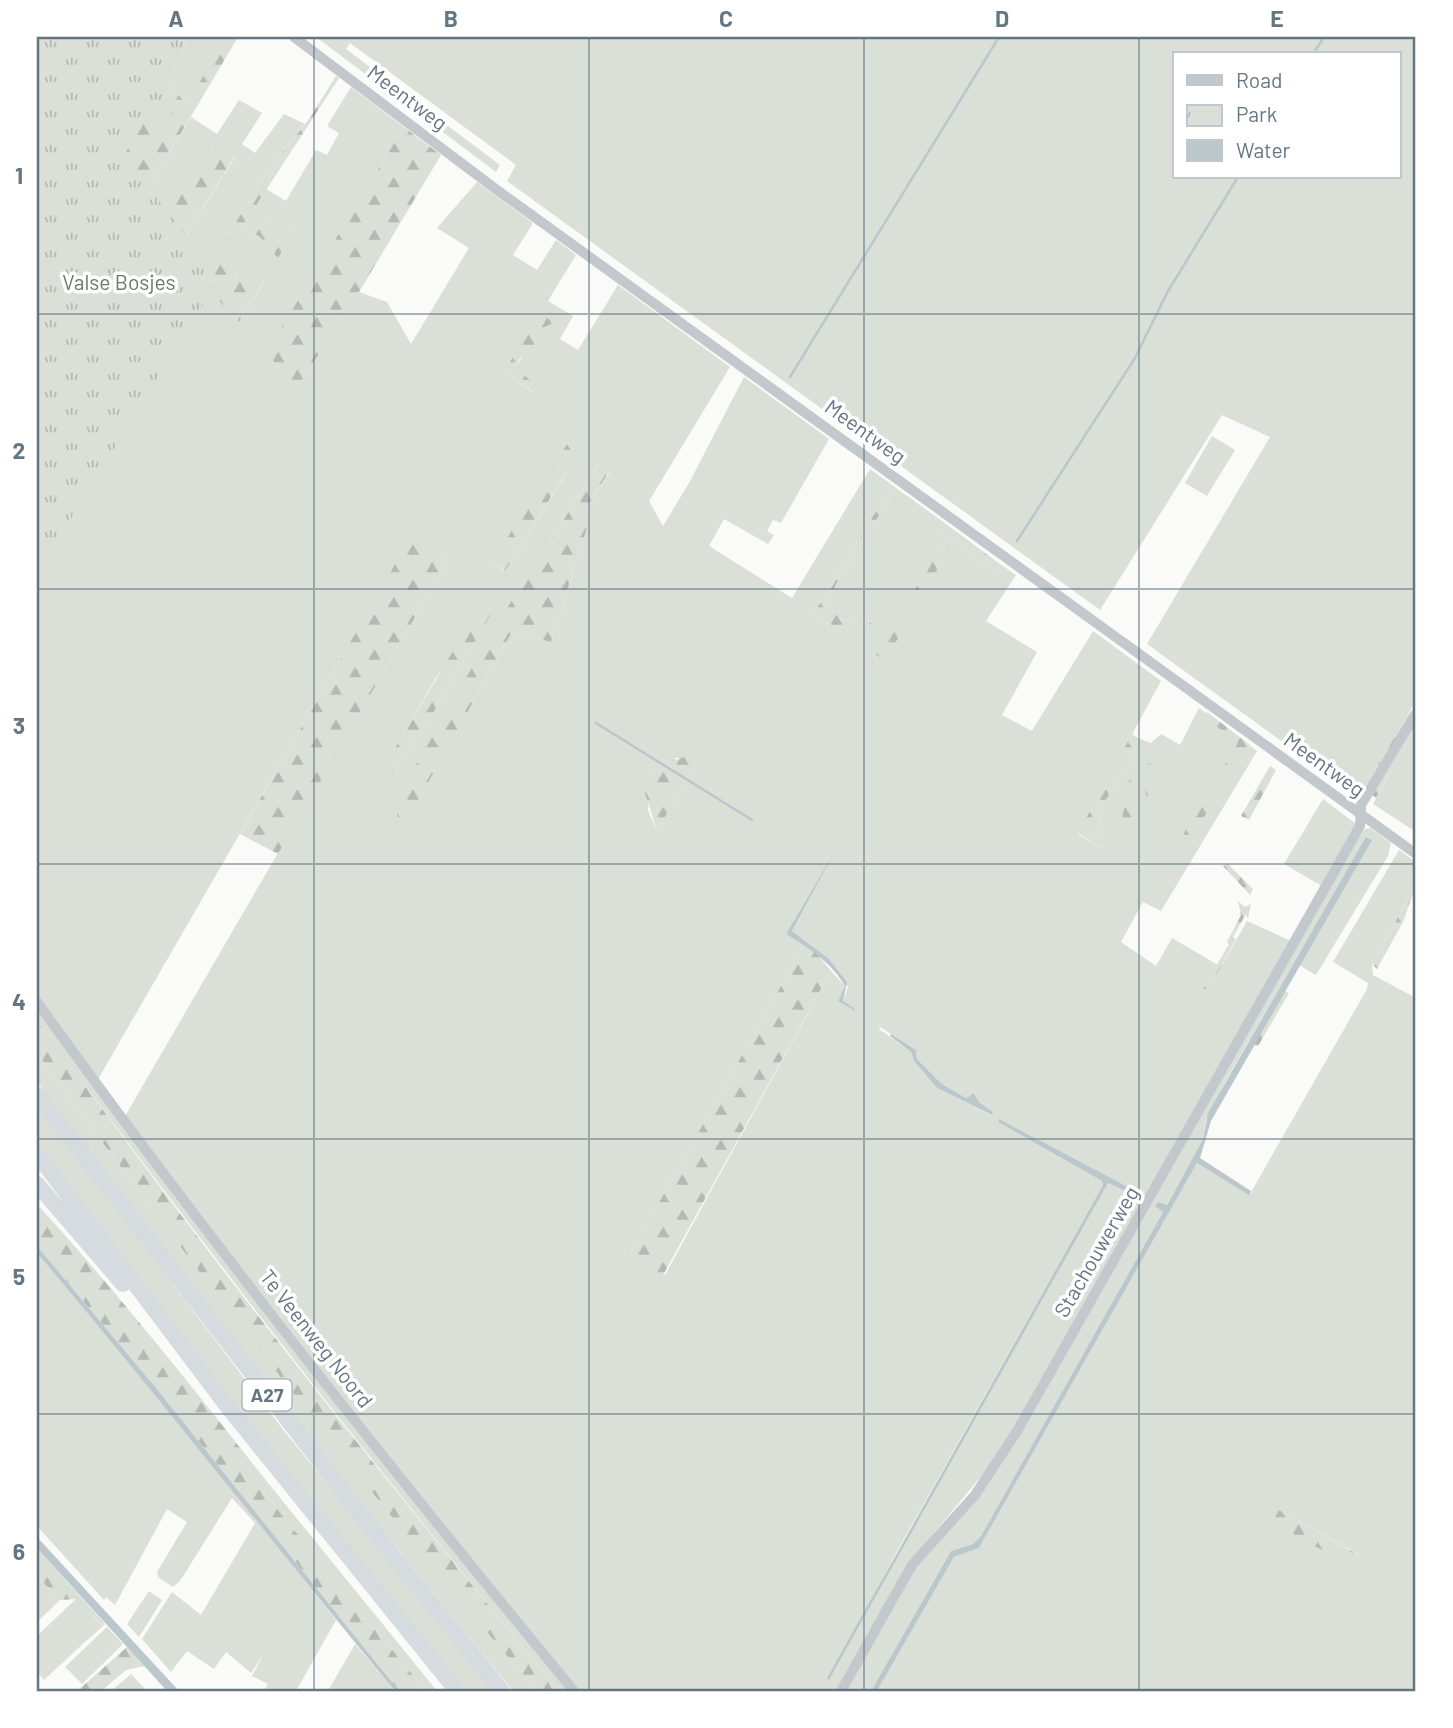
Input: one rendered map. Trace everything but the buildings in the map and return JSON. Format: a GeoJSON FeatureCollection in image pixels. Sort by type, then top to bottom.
{"type":"FeatureCollection","features":[{"type":"Feature","properties":{"kind":"highway","name":"A27"},"geometry":{"type":"LineString","coordinates":[[37,1095],[392,1555],[502,1691]]}},
{"type":"Feature","properties":{"kind":"highway","name":"A27"},"geometry":{"type":"LineString","coordinates":[[37,1154],[227,1406]]}},
{"type":"Feature","properties":{"kind":"highway","name":"A27"},"geometry":{"type":"LineString","coordinates":[[37,1184],[227,1406],[457,1691]]}},
{"type":"Feature","properties":{"kind":"street","name":"Meentweg"},"geometry":{"type":"LineString","coordinates":[[294,37],[497,190],[1416,854]]}},
{"type":"Feature","properties":{"kind":"street","name":"Stachouwerweg"},"geometry":{"type":"LineString","coordinates":[[841,1691],[912,1565],[975,1495],[1006,1450],[1360,826],[1361,805],[1416,713]]}},
{"type":"Feature","properties":{"kind":"street","name":"Te Veenweg Noord"},"geometry":{"type":"LineString","coordinates":[[37,1002],[332,1391],[574,1691]]}},
{"type":"Feature","properties":{"kind":"green space","name":"Valse Bosjes"},"geometry":{"type":"Polygon","coordinates":[[[37,37],[188,37],[168,85],[172,116],[152,127],[138,122],[125,156],[219,279],[37,573],[37,37]]]}},
{"type":"Feature","properties":{"kind":"green space"},"geometry":{"type":"Polygon","coordinates":[[[133,37],[188,37],[168,85],[187,104],[226,37],[238,37],[139,204],[159,228],[212,143],[214,156],[235,156],[177,250],[201,279],[270,167],[307,122],[336,76],[339,78],[257,204],[268,221],[298,227],[278,258],[259,236],[242,229],[232,246],[238,280],[265,279],[239,322],[37,104],[133,37]]]}},
{"type":"Feature","properties":{"kind":"green space"},"geometry":{"type":"Polygon","coordinates":[[[188,37],[227,39],[187,104],[168,85],[188,37]]]}},
{"type":"Feature","properties":{"kind":"green space"},"geometry":{"type":"Polygon","coordinates":[[[316,37],[1416,37],[1416,701],[1359,797],[1147,644],[1270,437],[1222,415],[1100,610],[507,181],[516,165],[350,43],[346,49],[500,165],[496,172],[316,37]]]}},
{"type":"Feature","properties":{"kind":"green space"},"geometry":{"type":"Polygon","coordinates":[[[351,87],[404,127],[332,246],[297,387],[359,292],[387,302],[411,344],[469,248],[437,228],[477,182],[533,223],[513,255],[537,270],[556,240],[576,255],[548,301],[573,316],[560,339],[578,350],[618,285],[730,367],[649,501],[663,526],[689,483],[744,377],[829,439],[781,523],[773,520],[767,531],[774,535],[768,544],[724,519],[709,546],[792,598],[870,469],[892,485],[813,615],[839,630],[841,626],[872,623],[854,615],[843,622],[829,607],[835,586],[896,488],[942,521],[937,531],[946,537],[877,656],[885,660],[953,542],[996,571],[1000,564],[1016,575],[986,621],[1037,652],[1002,715],[1032,731],[1093,631],[1161,681],[1078,834],[1106,851],[1095,837],[1100,826],[1097,813],[1134,757],[1138,738],[1151,743],[1161,734],[1180,745],[1199,708],[1257,751],[1161,911],[1143,902],[1121,942],[1156,966],[1172,938],[1218,965],[1209,988],[1247,921],[1291,941],[999,1455],[933,1534],[838,1691],[577,1691],[431,1513],[124,1118],[447,562],[417,527],[97,1081],[37,999],[37,547],[207,286],[239,322],[265,280],[238,280],[231,246],[242,229],[259,236],[279,257],[297,227],[268,221],[257,205],[266,189],[286,201],[316,150],[327,155],[339,133],[327,126],[351,87]],[[547,316],[504,372],[534,393],[515,369],[547,316]],[[599,464],[500,620],[443,719],[405,823],[512,632],[551,642],[591,515],[587,508],[609,470],[599,464]],[[567,472],[492,562],[505,571],[567,472]],[[493,611],[437,676],[380,775],[393,774],[433,713],[493,611]],[[657,755],[672,766],[650,772],[648,810],[657,831],[697,761],[657,755]],[[836,850],[786,934],[804,945],[630,1254],[665,1275],[831,971],[845,986],[838,1001],[855,1011],[843,1001],[848,987],[828,958],[792,931],[836,850]],[[880,1027],[879,1029],[911,1052],[914,1061],[937,1088],[991,1115],[993,1112],[979,1102],[974,1093],[966,1098],[942,1084],[917,1059],[916,1050],[880,1027]],[[999,1119],[998,1122],[1102,1181],[1103,1185],[896,1553],[829,1680],[1108,1183],[1141,1199],[1143,1196],[999,1119]]]}},
{"type":"Feature","properties":{"kind":"green space"},"geometry":{"type":"Polygon","coordinates":[[[239,100],[262,113],[242,144],[255,153],[284,114],[305,124],[270,167],[201,280],[177,250],[235,157],[214,156],[212,145],[159,228],[139,204],[191,117],[217,134],[239,100]]]}},
{"type":"Feature","properties":{"kind":"green space"},"geometry":{"type":"Polygon","coordinates":[[[404,127],[441,155],[353,302],[297,387],[266,353],[404,127]]]}},
{"type":"Feature","properties":{"kind":"green space"},"geometry":{"type":"Polygon","coordinates":[[[541,312],[553,323],[538,330],[537,354],[520,358],[516,369],[534,383],[535,393],[504,372],[541,312]]]}},
{"type":"Feature","properties":{"kind":"green space"},"geometry":{"type":"Polygon","coordinates":[[[1212,436],[1235,450],[1207,496],[1185,483],[1212,436]]]}},
{"type":"Feature","properties":{"kind":"green space"},"geometry":{"type":"Polygon","coordinates":[[[567,444],[573,454],[572,463],[505,571],[492,562],[567,444]]]}},
{"type":"Feature","properties":{"kind":"green space"},"geometry":{"type":"Polygon","coordinates":[[[600,463],[610,470],[587,508],[591,515],[551,642],[512,632],[405,824],[397,816],[405,784],[500,619],[600,463]]]}},
{"type":"Feature","properties":{"kind":"green space"},"geometry":{"type":"Polygon","coordinates":[[[892,485],[896,488],[835,586],[829,607],[843,622],[854,615],[872,623],[857,633],[841,627],[839,630],[813,615],[892,485]]]}},
{"type":"Feature","properties":{"kind":"green space"},"geometry":{"type":"Polygon","coordinates":[[[942,521],[1000,564],[996,571],[953,542],[885,661],[876,655],[946,537],[937,531],[942,521]]]}},
{"type":"Feature","properties":{"kind":"green space"},"geometry":{"type":"Polygon","coordinates":[[[417,526],[447,562],[278,854],[240,834],[417,526]]]}},
{"type":"Feature","properties":{"kind":"green space"},"geometry":{"type":"Polygon","coordinates":[[[483,601],[493,611],[433,713],[393,774],[386,778],[379,775],[483,601]]]}},
{"type":"Feature","properties":{"kind":"green space"},"geometry":{"type":"Polygon","coordinates":[[[1207,712],[1250,745],[1172,867],[1165,865],[1238,743],[1206,718],[1207,712]]]}},
{"type":"Feature","properties":{"kind":"green space"},"geometry":{"type":"Polygon","coordinates":[[[1409,713],[1416,717],[1416,728],[1376,798],[1364,788],[1409,713]]]}},
{"type":"Feature","properties":{"kind":"green space"},"geometry":{"type":"Polygon","coordinates":[[[1413,733],[1416,735],[1416,832],[1373,804],[1413,733]]]}},
{"type":"Feature","properties":{"kind":"green space"},"geometry":{"type":"Polygon","coordinates":[[[1132,734],[1138,738],[1134,757],[1097,813],[1100,826],[1095,836],[1110,846],[1106,851],[1078,833],[1132,734]]]}},
{"type":"Feature","properties":{"kind":"green space"},"geometry":{"type":"Polygon","coordinates":[[[671,750],[676,760],[689,755],[697,761],[657,831],[645,793],[650,772],[671,766],[656,754],[671,750]]]}},
{"type":"Feature","properties":{"kind":"green space"},"geometry":{"type":"Polygon","coordinates":[[[1153,762],[1151,788],[1147,797],[1142,782],[1133,829],[1126,842],[1118,838],[1131,773],[1153,762]]]}},
{"type":"Feature","properties":{"kind":"green space"},"geometry":{"type":"Polygon","coordinates":[[[1270,766],[1276,770],[1249,820],[1241,816],[1270,766]]]}},
{"type":"Feature","properties":{"kind":"green space"},"geometry":{"type":"Polygon","coordinates":[[[1323,799],[1356,824],[1322,886],[1284,864],[1323,799]]]}},
{"type":"Feature","properties":{"kind":"green space"},"geometry":{"type":"Polygon","coordinates":[[[1371,828],[1391,843],[1388,856],[1316,975],[1299,965],[1371,840],[1367,837],[1225,1082],[1206,1120],[1203,1139],[1166,1206],[1158,1202],[1156,1206],[1163,1212],[981,1536],[973,1544],[951,1551],[871,1691],[845,1691],[911,1572],[980,1494],[1356,842],[1365,829],[1371,828]]]}},
{"type":"Feature","properties":{"kind":"green space"},"geometry":{"type":"Polygon","coordinates":[[[1399,850],[1416,862],[1416,885],[1372,964],[1373,975],[1416,998],[1416,1685],[1413,1691],[877,1691],[954,1557],[979,1548],[1197,1163],[1250,1194],[1367,989],[1368,983],[1333,962],[1399,850]],[[1279,1510],[1273,1522],[1316,1546],[1360,1555],[1279,1510]]]}},
{"type":"Feature","properties":{"kind":"green space"},"geometry":{"type":"Polygon","coordinates":[[[1228,864],[1253,889],[1250,895],[1223,866],[1228,864]]]}},
{"type":"Feature","properties":{"kind":"green space"},"geometry":{"type":"Polygon","coordinates":[[[1416,885],[1403,922],[1377,969],[1372,964],[1416,885]]]}},
{"type":"Feature","properties":{"kind":"green space"},"geometry":{"type":"Polygon","coordinates":[[[1238,901],[1245,907],[1251,904],[1248,919],[1246,914],[1233,937],[1236,939],[1209,988],[1203,989],[1229,944],[1227,942],[1241,915],[1238,901]]]}},
{"type":"Feature","properties":{"kind":"green space"},"geometry":{"type":"Polygon","coordinates":[[[804,945],[814,950],[831,971],[663,1275],[630,1254],[804,945]]]}},
{"type":"Feature","properties":{"kind":"green space"},"geometry":{"type":"Polygon","coordinates":[[[1284,991],[1289,993],[1258,1046],[1253,1045],[1284,991]]]}},
{"type":"Feature","properties":{"kind":"green space"},"geometry":{"type":"Polygon","coordinates":[[[37,1005],[571,1691],[559,1691],[309,1379],[67,1061],[37,1019],[37,1005]]]}},
{"type":"Feature","properties":{"kind":"green space"},"geometry":{"type":"Polygon","coordinates":[[[37,1019],[292,1360],[559,1691],[537,1691],[407,1535],[281,1377],[157,1216],[37,1053],[37,1019]]]}},
{"type":"Feature","properties":{"kind":"green space"},"geometry":{"type":"Polygon","coordinates":[[[37,1053],[281,1377],[537,1691],[513,1691],[271,1389],[37,1082],[37,1053]]]}},
{"type":"Feature","properties":{"kind":"green space"},"geometry":{"type":"Polygon","coordinates":[[[37,1105],[281,1427],[494,1691],[463,1691],[286,1472],[37,1145],[37,1105]]]}},
{"type":"Feature","properties":{"kind":"green space"},"geometry":{"type":"Polygon","coordinates":[[[37,1204],[126,1306],[212,1412],[268,1483],[263,1492],[426,1691],[399,1691],[156,1388],[37,1246],[37,1204]]]}},
{"type":"Feature","properties":{"kind":"green space"},"geometry":{"type":"Polygon","coordinates":[[[37,1253],[157,1396],[336,1620],[296,1691],[264,1691],[268,1684],[252,1676],[263,1655],[251,1673],[226,1652],[214,1669],[187,1651],[171,1672],[142,1639],[172,1592],[201,1615],[255,1523],[232,1498],[180,1581],[173,1587],[158,1577],[157,1572],[187,1522],[167,1509],[115,1605],[106,1597],[104,1600],[37,1526],[37,1253]]]}},
{"type":"Feature","properties":{"kind":"green space"},"geometry":{"type":"Polygon","coordinates":[[[268,1483],[437,1691],[426,1691],[283,1517],[263,1492],[268,1483]]]}},
{"type":"Feature","properties":{"kind":"green space"},"geometry":{"type":"Polygon","coordinates":[[[1279,1510],[1361,1556],[1354,1568],[1272,1522],[1279,1510]]]}},
{"type":"Feature","properties":{"kind":"green space"},"geometry":{"type":"Polygon","coordinates":[[[37,1548],[105,1624],[86,1642],[102,1625],[77,1599],[60,1600],[37,1576],[37,1548]]]}},
{"type":"Feature","properties":{"kind":"green space"},"geometry":{"type":"Polygon","coordinates":[[[37,1576],[60,1600],[37,1622],[37,1576]]]}},
{"type":"Feature","properties":{"kind":"green space"},"geometry":{"type":"Polygon","coordinates":[[[149,1591],[162,1600],[139,1637],[127,1624],[149,1591]]]}},
{"type":"Feature","properties":{"kind":"green space"},"geometry":{"type":"Polygon","coordinates":[[[77,1598],[102,1626],[44,1680],[37,1672],[37,1636],[77,1598]]]}},
{"type":"Feature","properties":{"kind":"green space"},"geometry":{"type":"Polygon","coordinates":[[[107,1627],[123,1644],[82,1684],[65,1667],[107,1627]]]}},
{"type":"Feature","properties":{"kind":"green space"},"geometry":{"type":"Polygon","coordinates":[[[355,1644],[395,1691],[328,1691],[355,1644]]]}},
{"type":"Feature","properties":{"kind":"green space"},"geometry":{"type":"Polygon","coordinates":[[[127,1647],[144,1666],[126,1670],[101,1691],[77,1691],[127,1647]]]}},
{"type":"Feature","properties":{"kind":"green space"},"geometry":{"type":"Polygon","coordinates":[[[131,1674],[147,1691],[111,1691],[131,1674]]]}},
{"type":"Feature","properties":{"kind":"water"},"geometry":{"type":"Polygon","coordinates":[[[1366,837],[1372,840],[1211,1121],[1200,1158],[1251,1191],[1249,1195],[1197,1163],[979,1548],[954,1557],[877,1691],[871,1691],[951,1551],[973,1544],[981,1536],[1163,1212],[1155,1206],[1158,1202],[1167,1205],[1203,1139],[1208,1113],[1366,837]]]}},
{"type":"Feature","properties":{"kind":"water"},"geometry":{"type":"Polygon","coordinates":[[[838,846],[792,931],[828,958],[847,982],[843,1001],[855,1011],[838,1001],[845,986],[833,970],[811,950],[786,934],[838,846]]]}},
{"type":"Feature","properties":{"kind":"water"},"geometry":{"type":"Polygon","coordinates":[[[891,1034],[916,1050],[917,1059],[942,1084],[966,1098],[974,1093],[979,1102],[993,1112],[992,1115],[937,1088],[914,1061],[911,1052],[890,1036],[891,1034]]]}},
{"type":"Feature","properties":{"kind":"water"},"geometry":{"type":"Polygon","coordinates":[[[999,1119],[1143,1195],[1142,1199],[1108,1183],[829,1680],[827,1678],[1103,1185],[1102,1181],[998,1122],[999,1119]]]}},
{"type":"Feature","properties":{"kind":"water"},"geometry":{"type":"Polygon","coordinates":[[[37,1246],[156,1388],[399,1691],[395,1691],[37,1253],[37,1246]]]}},
{"type":"Feature","properties":{"kind":"water"},"geometry":{"type":"Polygon","coordinates":[[[37,1537],[179,1691],[167,1691],[37,1548],[37,1537]]]}},
{"type":"Feature","properties":{"kind":"waterway"},"geometry":{"type":"LineString","coordinates":[[790,377],[999,37]]}},
{"type":"Feature","properties":{"kind":"waterway"},"geometry":{"type":"LineString","coordinates":[[1314,52],[1324,37]]}},
{"type":"Feature","properties":{"kind":"waterway"},"geometry":{"type":"LineString","coordinates":[[1017,541],[1135,358],[1168,291],[1237,178]]}},
{"type":"Feature","properties":{"kind":"waterway"},"geometry":{"type":"LineString","coordinates":[[596,723],[752,820]]}}]}
